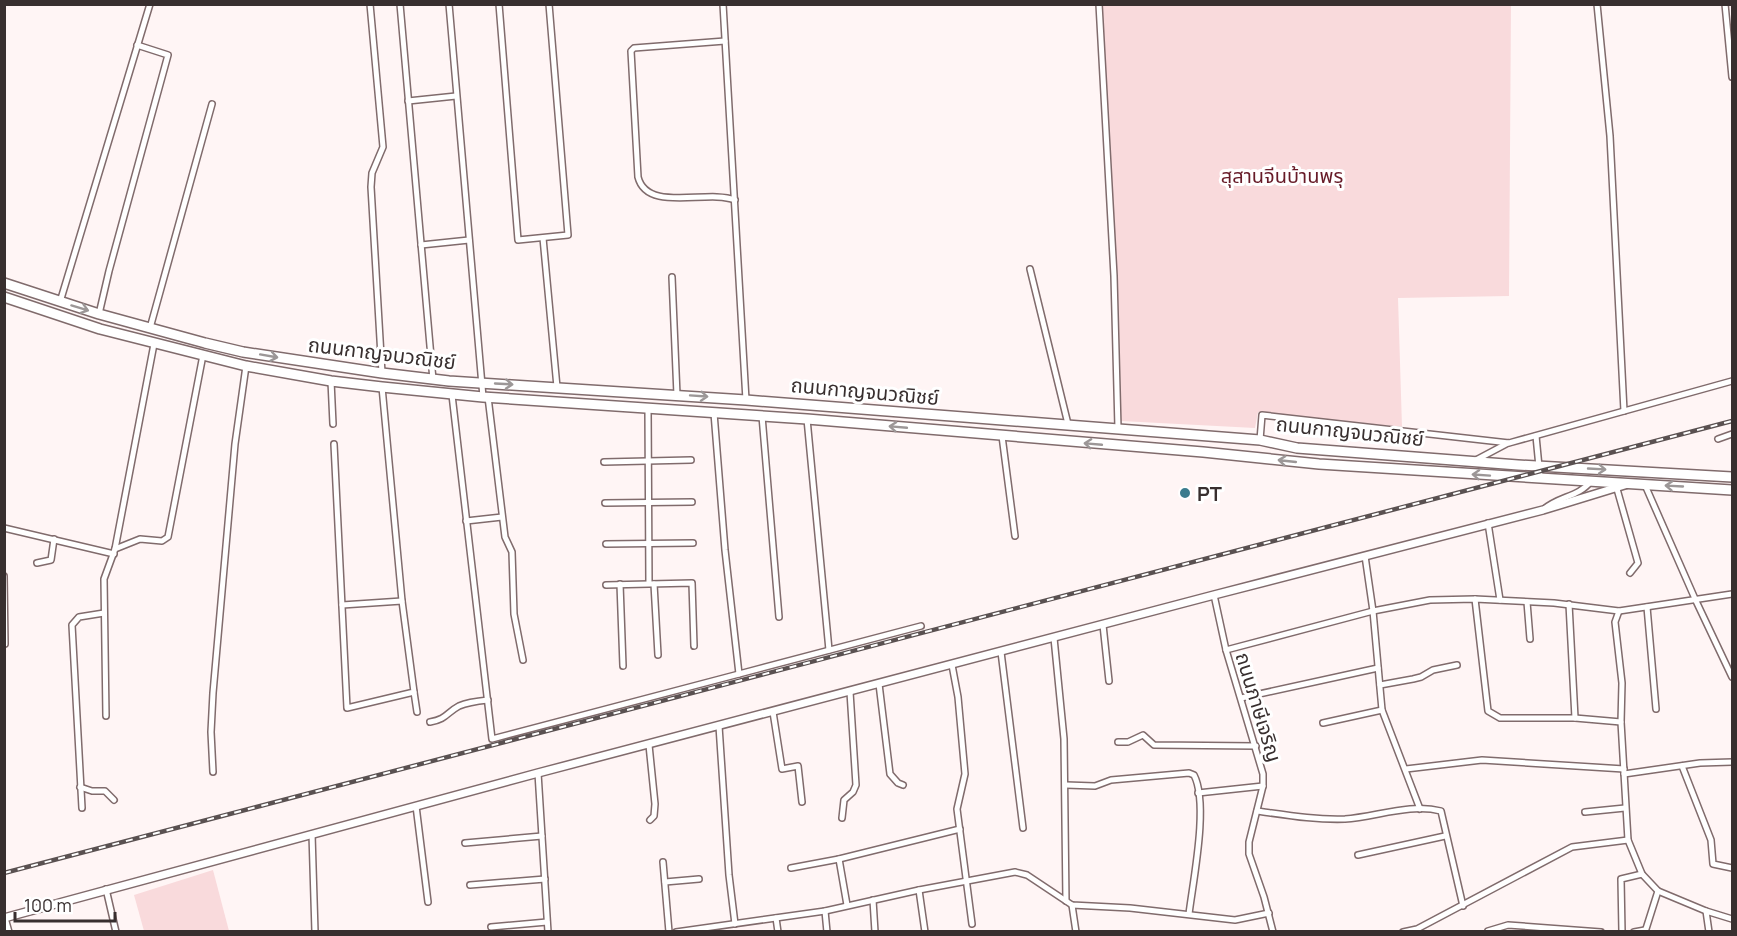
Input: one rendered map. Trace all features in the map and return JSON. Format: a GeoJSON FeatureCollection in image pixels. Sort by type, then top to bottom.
{"type":"FeatureCollection","features":[{"type":"Feature","properties":{"kind":"highway","name":"ถนนกาญจนวณิชย์"},"geometry":{"type":"LineString","coordinates":[[9,285],[99,314],[243,352],[433,380],[677,395],[1068,424],[1260,440],[1297,448],[1539,466],[1732,477]]}},
{"type":"Feature","properties":{"kind":"highway"},"geometry":{"type":"LineString","coordinates":[[7,298],[9,285]]}},
{"type":"Feature","properties":{"kind":"highway","name":"ถนนกาญจนวณิชย์"},"geometry":{"type":"LineString","coordinates":[[7,298],[100,329],[246,366],[331,381],[382,387],[485,397],[807,419],[1319,464],[1732,490]]}},
{"type":"Feature","properties":{"kind":"highway"},"geometry":{"type":"LineString","coordinates":[[1319,464],[1320,449]]}},
{"type":"Feature","properties":{"kind":"street"},"geometry":{"type":"LineString","coordinates":[[60,302],[150,4]]}},
{"type":"Feature","properties":{"kind":"street"},"geometry":{"type":"LineString","coordinates":[[370,4],[382,147],[370,183],[382,373]]}},
{"type":"Feature","properties":{"kind":"street"},"geometry":{"type":"LineString","coordinates":[[400,4],[433,380]]}},
{"type":"Feature","properties":{"kind":"street"},"geometry":{"type":"LineString","coordinates":[[449,4],[482,383],[504,537],[512,552],[514,614],[522,660]]}},
{"type":"Feature","properties":{"kind":"street"},"geometry":{"type":"LineString","coordinates":[[499,4],[518,240],[568,235],[549,4]]}},
{"type":"Feature","properties":{"kind":"street"},"geometry":{"type":"LineString","coordinates":[[723,4],[746,400]]}},
{"type":"Feature","properties":{"kind":"street"},"geometry":{"type":"LineString","coordinates":[[1099,4],[1114,276],[1118,428]]}},
{"type":"Feature","properties":{"kind":"street"},"geometry":{"type":"LineString","coordinates":[[1597,4],[1610,136],[1624,411]]}},
{"type":"Feature","properties":{"kind":"street"},"geometry":{"type":"LineString","coordinates":[[1725,4],[1732,77]]}},
{"type":"Feature","properties":{"kind":"street"},"geometry":{"type":"LineString","coordinates":[[725,41],[632,49],[630,55],[636,155],[639,183],[653,196],[666,198],[722,196],[735,200]]}},
{"type":"Feature","properties":{"kind":"street"},"geometry":{"type":"LineString","coordinates":[[99,314],[168,55],[137,45]]}},
{"type":"Feature","properties":{"kind":"street"},"geometry":{"type":"LineString","coordinates":[[408,101],[456,96]]}},
{"type":"Feature","properties":{"kind":"street"},"geometry":{"type":"LineString","coordinates":[[150,327],[212,104]]}},
{"type":"Feature","properties":{"kind":"street"},"geometry":{"type":"LineString","coordinates":[[543,238],[557,387]]}},
{"type":"Feature","properties":{"kind":"street"},"geometry":{"type":"LineString","coordinates":[[421,244],[469,240]]}},
{"type":"Feature","properties":{"kind":"street"},"geometry":{"type":"LineString","coordinates":[[1030,269],[1068,424]]}},
{"type":"Feature","properties":{"kind":"street"},"geometry":{"type":"LineString","coordinates":[[672,277],[677,395]]}},
{"type":"Feature","properties":{"kind":"street"},"geometry":{"type":"LineString","coordinates":[[106,716],[104,579],[115,552],[154,344]]}},
{"type":"Feature","properties":{"kind":"street"},"geometry":{"type":"LineString","coordinates":[[4,528],[115,552],[140,539],[162,542],[166,540],[203,355]]}},
{"type":"Feature","properties":{"kind":"street"},"geometry":{"type":"LineString","coordinates":[[213,772],[211,732],[213,693],[235,444],[246,366]]}},
{"type":"Feature","properties":{"kind":"street"},"geometry":{"type":"LineString","coordinates":[[331,381],[333,424]]}},
{"type":"Feature","properties":{"kind":"street"},"geometry":{"type":"LineString","coordinates":[[1474,461],[1509,442],[1732,381]]}},
{"type":"Feature","properties":{"kind":"street"},"geometry":{"type":"LineString","coordinates":[[382,387],[402,601],[417,712]]}},
{"type":"Feature","properties":{"kind":"street"},"geometry":{"type":"LineString","coordinates":[[452,394],[492,739],[921,626]]}},
{"type":"Feature","properties":{"kind":"street"},"geometry":{"type":"LineString","coordinates":[[648,409],[649,543],[658,655]]}},
{"type":"Feature","properties":{"kind":"street"},"geometry":{"type":"LineString","coordinates":[[714,413],[725,550],[739,674]]}},
{"type":"Feature","properties":{"kind":"street"},"geometry":{"type":"LineString","coordinates":[[1260,440],[1262,415],[1509,442]]}},
{"type":"Feature","properties":{"kind":"street"},"geometry":{"type":"LineString","coordinates":[[762,416],[779,617]]}},
{"type":"Feature","properties":{"kind":"street"},"geometry":{"type":"LineString","coordinates":[[807,419],[829,650]]}},
{"type":"Feature","properties":{"kind":"street"},"geometry":{"type":"LineString","coordinates":[[1718,439],[1732,434]]}},
{"type":"Feature","properties":{"kind":"street"},"geometry":{"type":"LineString","coordinates":[[1002,436],[1015,536]]}},
{"type":"Feature","properties":{"kind":"street"},"geometry":{"type":"LineString","coordinates":[[1536,436],[1540,477]]}},
{"type":"Feature","properties":{"kind":"street"},"geometry":{"type":"LineString","coordinates":[[334,444],[347,708],[414,692]]}},
{"type":"Feature","properties":{"kind":"street"},"geometry":{"type":"LineString","coordinates":[[604,462],[691,460]]}},
{"type":"Feature","properties":{"kind":"street"},"geometry":{"type":"LineString","coordinates":[[1543,510],[1551,503],[1585,489],[1592,480]]}},
{"type":"Feature","properties":{"kind":"street"},"geometry":{"type":"LineString","coordinates":[[9,932],[5,918],[106,889],[537,773],[1543,510],[1629,484]]}},
{"type":"Feature","properties":{"kind":"street"},"geometry":{"type":"LineString","coordinates":[[1645,485],[1732,677]]}},
{"type":"Feature","properties":{"kind":"street"},"geometry":{"type":"LineString","coordinates":[[1617,489],[1638,563],[1630,573]]}},
{"type":"Feature","properties":{"kind":"street"},"geometry":{"type":"LineString","coordinates":[[605,503],[692,502]]}},
{"type":"Feature","properties":{"kind":"street"},"geometry":{"type":"LineString","coordinates":[[466,521],[502,517]]}},
{"type":"Feature","properties":{"kind":"street"},"geometry":{"type":"LineString","coordinates":[[1488,523],[1500,600]]}},
{"type":"Feature","properties":{"kind":"street"},"geometry":{"type":"LineString","coordinates":[[37,563],[51,560],[54,539]]}},
{"type":"Feature","properties":{"kind":"street"},"geometry":{"type":"LineString","coordinates":[[606,544],[693,543]]}},
{"type":"Feature","properties":{"kind":"street"},"geometry":{"type":"LineString","coordinates":[[1365,556],[1373,611],[1382,710],[1420,809]]}},
{"type":"Feature","properties":{"kind":"street"},"geometry":{"type":"LineString","coordinates":[[4,576],[5,644]]}},
{"type":"Feature","properties":{"kind":"street"},"geometry":{"type":"LineString","coordinates":[[606,585],[692,583],[694,646]]}},
{"type":"Feature","properties":{"kind":"street"},"geometry":{"type":"LineString","coordinates":[[620,584],[623,666]]}},
{"type":"Feature","properties":{"kind":"street"},"geometry":{"type":"LineString","coordinates":[[1226,650],[1373,611],[1430,600],[1475,599],[1569,604],[1619,611],[1732,594]]}},
{"type":"Feature","properties":{"kind":"street","name":"ถนนภาษีเจริญ"},"geometry":{"type":"LineString","coordinates":[[1214,595],[1226,650],[1263,774],[1263,786],[1249,854],[1273,932]]}},
{"type":"Feature","properties":{"kind":"street"},"geometry":{"type":"LineString","coordinates":[[1475,599],[1488,711],[1500,718],[1575,718],[1622,722]]}},
{"type":"Feature","properties":{"kind":"street"},"geometry":{"type":"LineString","coordinates":[[342,605],[402,601]]}},
{"type":"Feature","properties":{"kind":"street"},"geometry":{"type":"LineString","coordinates":[[1527,602],[1530,639]]}},
{"type":"Feature","properties":{"kind":"street"},"geometry":{"type":"LineString","coordinates":[[1569,604],[1575,718]]}},
{"type":"Feature","properties":{"kind":"street"},"geometry":{"type":"LineString","coordinates":[[1647,607],[1656,709]]}},
{"type":"Feature","properties":{"kind":"street"},"geometry":{"type":"LineString","coordinates":[[1619,611],[1615,622],[1622,683],[1628,840],[1642,874],[1658,891],[1732,919]]}},
{"type":"Feature","properties":{"kind":"street"},"geometry":{"type":"LineString","coordinates":[[82,808],[72,625],[79,617],[104,613]]}},
{"type":"Feature","properties":{"kind":"street"},"geometry":{"type":"LineString","coordinates":[[1103,625],[1109,681]]}},
{"type":"Feature","properties":{"kind":"street"},"geometry":{"type":"LineString","coordinates":[[1054,638],[1064,739],[1066,900]]}},
{"type":"Feature","properties":{"kind":"street"},"geometry":{"type":"LineString","coordinates":[[1001,652],[1023,828]]}},
{"type":"Feature","properties":{"kind":"street"},"geometry":{"type":"LineString","coordinates":[[952,665],[958,697],[965,774],[957,808],[972,924]]}},
{"type":"Feature","properties":{"kind":"street"},"geometry":{"type":"LineString","coordinates":[[1380,685],[1413,680],[1433,670],[1456,665]]}},
{"type":"Feature","properties":{"kind":"street"},"geometry":{"type":"LineString","coordinates":[[1241,698],[1378,668]]}},
{"type":"Feature","properties":{"kind":"street"},"geometry":{"type":"LineString","coordinates":[[879,684],[890,774],[903,785]]}},
{"type":"Feature","properties":{"kind":"street"},"geometry":{"type":"LineString","coordinates":[[842,818],[844,800],[855,791],[856,785],[850,692]]}},
{"type":"Feature","properties":{"kind":"street"},"geometry":{"type":"LineString","coordinates":[[430,722],[445,719],[464,704],[488,700]]}},
{"type":"Feature","properties":{"kind":"street"},"geometry":{"type":"LineString","coordinates":[[1323,723],[1382,710]]}},
{"type":"Feature","properties":{"kind":"street"},"geometry":{"type":"LineString","coordinates":[[773,712],[782,769],[798,766],[802,802]]}},
{"type":"Feature","properties":{"kind":"street"},"geometry":{"type":"LineString","coordinates":[[719,726],[729,875],[735,924]]}},
{"type":"Feature","properties":{"kind":"street"},"geometry":{"type":"LineString","coordinates":[[1118,742],[1128,742],[1143,735],[1154,745],[1256,746]]}},
{"type":"Feature","properties":{"kind":"street"},"geometry":{"type":"LineString","coordinates":[[649,745],[655,804],[654,816],[650,819]]}},
{"type":"Feature","properties":{"kind":"street"},"geometry":{"type":"LineString","coordinates":[[1406,769],[1482,760],[1624,771],[1732,762]]}},
{"type":"Feature","properties":{"kind":"street"},"geometry":{"type":"LineString","coordinates":[[1682,766],[1711,840],[1713,864],[1732,868]]}},
{"type":"Feature","properties":{"kind":"street"},"geometry":{"type":"LineString","coordinates":[[1066,785],[1095,786],[1111,780],[1189,772],[1195,777],[1200,830],[1189,914]]}},
{"type":"Feature","properties":{"kind":"street"},"geometry":{"type":"LineString","coordinates":[[537,773],[548,932]]}},
{"type":"Feature","properties":{"kind":"street"},"geometry":{"type":"LineString","coordinates":[[1198,793],[1263,786]]}},
{"type":"Feature","properties":{"kind":"street"},"geometry":{"type":"LineString","coordinates":[[80,787],[92,791],[105,791],[114,800]]}},
{"type":"Feature","properties":{"kind":"street"},"geometry":{"type":"LineString","coordinates":[[416,806],[428,902]]}},
{"type":"Feature","properties":{"kind":"street"},"geometry":{"type":"LineString","coordinates":[[1585,812],[1625,808]]}},
{"type":"Feature","properties":{"kind":"street"},"geometry":{"type":"LineString","coordinates":[[1257,811],[1308,818],[1345,819],[1420,809],[1441,811],[1463,906]]}},
{"type":"Feature","properties":{"kind":"street"},"geometry":{"type":"LineString","coordinates":[[791,868],[960,829]]}},
{"type":"Feature","properties":{"kind":"street"},"geometry":{"type":"LineString","coordinates":[[312,834],[315,932]]}},
{"type":"Feature","properties":{"kind":"street"},"geometry":{"type":"LineString","coordinates":[[465,843],[542,836]]}},
{"type":"Feature","properties":{"kind":"street"},"geometry":{"type":"LineString","coordinates":[[1358,855],[1445,836]]}},
{"type":"Feature","properties":{"kind":"street"},"geometry":{"type":"LineString","coordinates":[[1403,932],[1418,930],[1572,846],[1628,840]]}},
{"type":"Feature","properties":{"kind":"street"},"geometry":{"type":"LineString","coordinates":[[839,858],[847,905]]}},
{"type":"Feature","properties":{"kind":"street"},"geometry":{"type":"LineString","coordinates":[[663,862],[669,932]]}},
{"type":"Feature","properties":{"kind":"street"},"geometry":{"type":"LineString","coordinates":[[676,932],[825,910],[919,890],[1019,873],[1027,875],[1072,905],[1235,920],[1269,914]]}},
{"type":"Feature","properties":{"kind":"street"},"geometry":{"type":"LineString","coordinates":[[1622,932],[1621,879],[1642,874]]}},
{"type":"Feature","properties":{"kind":"street"},"geometry":{"type":"LineString","coordinates":[[470,885],[545,879]]}},
{"type":"Feature","properties":{"kind":"street"},"geometry":{"type":"LineString","coordinates":[[665,882],[699,879]]}},
{"type":"Feature","properties":{"kind":"street"},"geometry":{"type":"LineString","coordinates":[[106,889],[116,932]]}},
{"type":"Feature","properties":{"kind":"street"},"geometry":{"type":"LineString","coordinates":[[919,890],[925,932]]}},
{"type":"Feature","properties":{"kind":"street"},"geometry":{"type":"LineString","coordinates":[[1634,932],[1645,931],[1658,891]]}},
{"type":"Feature","properties":{"kind":"street"},"geometry":{"type":"LineString","coordinates":[[873,900],[875,932]]}},
{"type":"Feature","properties":{"kind":"street"},"geometry":{"type":"LineString","coordinates":[[1072,905],[1076,932]]}},
{"type":"Feature","properties":{"kind":"street"},"geometry":{"type":"LineString","coordinates":[[825,910],[827,932]]}},
{"type":"Feature","properties":{"kind":"street"},"geometry":{"type":"LineString","coordinates":[[1706,910],[1709,932]]}},
{"type":"Feature","properties":{"kind":"street"},"geometry":{"type":"LineString","coordinates":[[776,918],[778,932]]}},
{"type":"Feature","properties":{"kind":"street"},"geometry":{"type":"LineString","coordinates":[[491,927],[547,922]]}},
{"type":"Feature","properties":{"kind":"street"},"geometry":{"type":"LineString","coordinates":[[1488,931],[1508,925],[1601,932]]}},
{"type":"Feature","properties":{"kind":"green space","name":"สุสานจีนบ้านพรุ"},"geometry":{"type":"Polygon","coordinates":[[[1102,5],[1511,5],[1509,296],[1398,298],[1402,427],[1258,412],[1255,428],[1121,421],[1117,277],[1102,5]]]}},
{"type":"Feature","properties":{"kind":"green space"},"geometry":{"type":"Polygon","coordinates":[[[213,870],[229,931],[144,931],[134,895],[213,870]]]}},
{"type":"Feature","properties":{"kind":"railway"},"geometry":{"type":"LineString","coordinates":[[4,873],[1732,421]]}},
{"type":"Feature","properties":{"kind":"place","name":"PT"},"geometry":{"type":"Point","coordinates":[1185,493]}}]}
